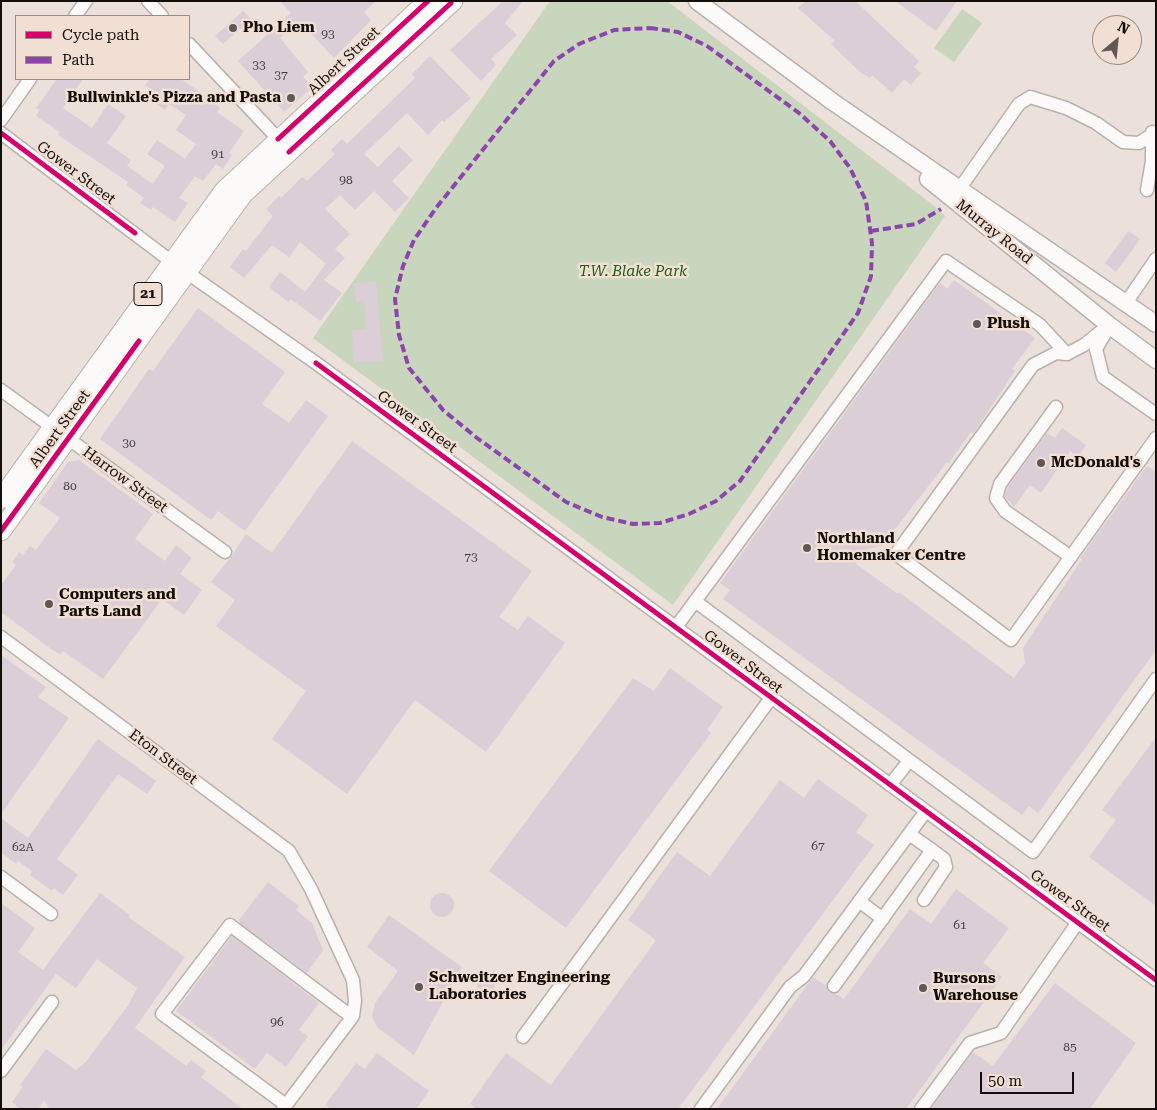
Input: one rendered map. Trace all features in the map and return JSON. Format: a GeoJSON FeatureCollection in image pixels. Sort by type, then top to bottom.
{"type":"FeatureCollection","features":[{"type":"Feature","properties":{"kind":"highway","name":"Albert Street"},"geometry":{"type":"LineString","coordinates":[[1,499],[30,459],[61,433],[188,274],[244,194],[284,145],[428,1]]}},
{"type":"Feature","properties":{"kind":"highway","name":"Albert Street"},"geometry":{"type":"LineString","coordinates":[[4,521],[45,471],[61,433],[172,262],[224,191],[284,145],[451,2]]}},
{"type":"Feature","properties":{"kind":"highway"},"geometry":{"type":"LineString","coordinates":[[30,459],[45,471]]}},
{"type":"Feature","properties":{"kind":"main road","name":"Murray Road"},"geometry":{"type":"LineString","coordinates":[[697,1],[833,102],[1109,325],[1156,360]]}},
{"type":"Feature","properties":{"kind":"main road","name":"Murray Road"},"geometry":{"type":"LineString","coordinates":[[833,102],[1156,324]]}},
{"type":"Feature","properties":{"kind":"main road"},"geometry":{"type":"LineString","coordinates":[[1109,325],[1126,302]]}},
{"type":"Feature","properties":{"kind":"street"},"geometry":{"type":"LineString","coordinates":[[76,15],[86,1]]}},
{"type":"Feature","properties":{"kind":"street"},"geometry":{"type":"LineString","coordinates":[[148,1],[161,15]]}},
{"type":"Feature","properties":{"kind":"street"},"geometry":{"type":"LineString","coordinates":[[190,45],[284,145]]}},
{"type":"Feature","properties":{"kind":"street"},"geometry":{"type":"LineString","coordinates":[[1,120],[29,80]]}},
{"type":"Feature","properties":{"kind":"street"},"geometry":{"type":"LineString","coordinates":[[960,188],[1019,104],[1030,97],[1066,108],[1096,123],[1123,142],[1139,143],[1154,132]]}},
{"type":"Feature","properties":{"kind":"street"},"geometry":{"type":"LineString","coordinates":[[1148,190],[1154,132]]}},
{"type":"Feature","properties":{"kind":"street","name":"Gower Street"},"geometry":{"type":"LineString","coordinates":[[1,133],[188,274],[316,363],[1156,980]]}},
{"type":"Feature","properties":{"kind":"street"},"geometry":{"type":"LineString","coordinates":[[1126,302],[1156,259]]}},
{"type":"Feature","properties":{"kind":"street"},"geometry":{"type":"LineString","coordinates":[[676,627],[946,261],[1040,325],[1067,354]]}},
{"type":"Feature","properties":{"kind":"street"},"geometry":{"type":"LineString","coordinates":[[1109,325],[1084,345],[1067,354],[1056,353],[1033,365],[896,554],[1011,640],[1156,438]]}},
{"type":"Feature","properties":{"kind":"street"},"geometry":{"type":"LineString","coordinates":[[1109,325],[1096,349],[1103,377],[1156,414]]}},
{"type":"Feature","properties":{"kind":"street","name":"Harrow Street"},"geometry":{"type":"LineString","coordinates":[[1,390],[225,552]]}},
{"type":"Feature","properties":{"kind":"street"},"geometry":{"type":"LineString","coordinates":[[1056,407],[1000,484],[996,498],[1005,511],[1071,557]]}},
{"type":"Feature","properties":{"kind":"street"},"geometry":{"type":"LineString","coordinates":[[695,601],[1033,852],[1156,679]]}},
{"type":"Feature","properties":{"kind":"street","name":"Eton Street"},"geometry":{"type":"LineString","coordinates":[[1,637],[289,851],[311,889],[353,980],[355,1001],[352,1017]]}},
{"type":"Feature","properties":{"kind":"street"},"geometry":{"type":"LineString","coordinates":[[523,1037],[771,698]]}},
{"type":"Feature","properties":{"kind":"street"},"geometry":{"type":"LineString","coordinates":[[890,785],[909,761]]}},
{"type":"Feature","properties":{"kind":"street"},"geometry":{"type":"LineString","coordinates":[[701,1109],[790,987],[804,976],[926,811]]}},
{"type":"Feature","properties":{"kind":"street"},"geometry":{"type":"LineString","coordinates":[[909,834],[944,859],[946,867],[924,900]]}},
{"type":"Feature","properties":{"kind":"street"},"geometry":{"type":"LineString","coordinates":[[834,986],[932,850]]}},
{"type":"Feature","properties":{"kind":"street"},"geometry":{"type":"LineString","coordinates":[[1,877],[51,914]]}},
{"type":"Feature","properties":{"kind":"street"},"geometry":{"type":"LineString","coordinates":[[859,901],[883,919]]}},
{"type":"Feature","properties":{"kind":"street"},"geometry":{"type":"LineString","coordinates":[[921,1109],[970,1043],[1001,1033],[1078,922]]}},
{"type":"Feature","properties":{"kind":"street"},"geometry":{"type":"LineString","coordinates":[[230,925],[352,1017],[284,1107],[162,1014],[230,925]]}},
{"type":"Feature","properties":{"kind":"street"},"geometry":{"type":"LineString","coordinates":[[1,1071],[52,1002]]}},
{"type":"Feature","properties":{"kind":"green space","name":"T.W. Blake Park"},"geometry":{"type":"Polygon","coordinates":[[[550,1],[667,1],[945,216],[673,605],[313,338],[550,1]]]}},
{"type":"Feature","properties":{"kind":"green space"},"geometry":{"type":"Polygon","coordinates":[[[962,9],[982,23],[954,62],[934,48],[962,9]]]}},
{"type":"Feature","properties":{"kind":"building"},"geometry":{"type":"Polygon","coordinates":[[[280,1],[376,1],[364,12],[371,20],[334,58],[299,21],[280,38],[308,72],[303,77],[313,87],[284,112],[238,61],[291,13],[280,1]]]}},
{"type":"Feature","properties":{"kind":"building"},"geometry":{"type":"Polygon","coordinates":[[[503,1],[523,1],[505,23],[517,35],[491,59],[496,65],[481,81],[450,50],[503,1]]]}},
{"type":"Feature","properties":{"kind":"building"},"geometry":{"type":"Polygon","coordinates":[[[806,1],[855,1],[919,61],[914,67],[921,73],[911,85],[904,79],[892,93],[872,75],[870,78],[860,72],[831,44],[835,41],[798,8],[806,1]]]}},
{"type":"Feature","properties":{"kind":"building"},"geometry":{"type":"Polygon","coordinates":[[[895,1],[957,1],[936,31],[895,1]]]}},
{"type":"Feature","properties":{"kind":"building","name":"Pho Liem"},"geometry":{"type":"Polygon","coordinates":[[[243,11],[251,19],[223,44],[215,36],[243,11]]]}},
{"type":"Feature","properties":{"kind":"building"},"geometry":{"type":"Polygon","coordinates":[[[430,56],[471,98],[444,122],[442,120],[428,135],[407,113],[364,154],[378,167],[399,146],[413,160],[392,181],[409,198],[395,212],[374,191],[355,210],[340,195],[325,209],[350,234],[335,249],[345,258],[324,280],[342,293],[320,321],[291,299],[288,302],[269,287],[280,272],[305,292],[326,264],[300,242],[289,257],[272,245],[244,278],[230,267],[243,249],[246,251],[273,216],[266,209],[279,196],[281,198],[302,177],[307,181],[335,154],[331,150],[342,139],[347,144],[415,78],[412,74],[430,56]]]}},
{"type":"Feature","properties":{"kind":"building"},"geometry":{"type":"Polygon","coordinates":[[[56,80],[82,80],[63,108],[92,128],[108,104],[126,116],[107,143],[131,160],[127,166],[153,184],[165,166],[147,154],[157,140],[185,159],[196,144],[176,130],[186,115],[169,104],[165,110],[148,98],[153,90],[145,85],[149,80],[182,80],[220,108],[217,112],[244,131],[229,153],[232,155],[223,169],[216,164],[203,181],[195,176],[179,198],[188,203],[175,222],[153,207],[151,210],[140,203],[144,198],[126,185],[128,182],[58,135],[60,132],[36,116],[39,110],[36,108],[56,80]]]}},
{"type":"Feature","properties":{"kind":"building"},"geometry":{"type":"Polygon","coordinates":[[[1128,231],[1140,239],[1116,272],[1105,263],[1128,231]]]}},
{"type":"Feature","properties":{"kind":"building","name":"Northland Homemaker Centre"},"geometry":{"type":"Polygon","coordinates":[[[954,280],[1035,338],[1012,369],[1015,371],[973,434],[971,432],[949,463],[947,462],[882,546],[867,549],[856,564],[898,594],[899,592],[1014,678],[1025,663],[1023,648],[1082,559],[1080,558],[1147,466],[1156,472],[1156,650],[1038,813],[1029,806],[1022,815],[821,670],[723,599],[730,590],[720,583],[940,283],[947,289],[954,280]]]}},
{"type":"Feature","properties":{"kind":"building"},"geometry":{"type":"Polygon","coordinates":[[[376,281],[383,362],[354,362],[352,330],[366,329],[364,301],[356,302],[354,283],[376,281]]]}},
{"type":"Feature","properties":{"kind":"building"},"geometry":{"type":"Polygon","coordinates":[[[198,308],[285,372],[262,404],[289,423],[306,400],[328,416],[245,531],[218,511],[211,520],[100,439],[149,369],[153,371],[198,308]]]}},
{"type":"Feature","properties":{"kind":"building"},"geometry":{"type":"Polygon","coordinates":[[[1062,428],[1086,445],[1078,457],[1070,451],[1041,493],[1030,485],[1014,507],[1005,497],[1007,488],[1047,433],[1055,438],[1062,428]]]}},
{"type":"Feature","properties":{"kind":"building"},"geometry":{"type":"Polygon","coordinates":[[[352,441],[532,571],[499,617],[518,630],[528,616],[565,643],[486,752],[415,700],[347,794],[272,739],[306,691],[216,626],[235,600],[211,582],[246,534],[272,553],[352,441]]]}},
{"type":"Feature","properties":{"kind":"building"},"geometry":{"type":"Polygon","coordinates":[[[79,460],[153,514],[135,539],[165,561],[176,545],[192,558],[180,574],[202,590],[184,615],[162,599],[103,679],[63,651],[60,654],[51,649],[1,612],[1,585],[16,565],[12,562],[19,552],[23,555],[30,546],[36,550],[60,518],[39,503],[68,462],[79,460]]]}},
{"type":"Feature","properties":{"kind":"building"},"geometry":{"type":"Polygon","coordinates":[[[1,655],[46,687],[38,697],[69,718],[1,814],[1,655]]]}},
{"type":"Feature","properties":{"kind":"building"},"geometry":{"type":"Polygon","coordinates":[[[670,668],[723,707],[707,730],[711,733],[566,928],[489,871],[633,678],[654,691],[670,668]]]}},
{"type":"Feature","properties":{"kind":"building"},"geometry":{"type":"Polygon","coordinates":[[[1156,737],[1156,906],[1089,857],[1116,820],[1102,810],[1156,737]]]}},
{"type":"Feature","properties":{"kind":"building"},"geometry":{"type":"Polygon","coordinates":[[[98,739],[156,781],[147,794],[118,774],[57,859],[78,875],[63,895],[54,888],[52,891],[30,875],[32,871],[18,861],[16,864],[1,852],[1,818],[28,838],[98,739]]]}},
{"type":"Feature","properties":{"kind":"building"},"geometry":{"type":"Polygon","coordinates":[[[818,779],[868,815],[856,832],[874,845],[678,1109],[477,1109],[470,1104],[506,1053],[551,1085],[656,940],[628,920],[677,852],[710,876],[780,780],[804,798],[818,779]]]}},
{"type":"Feature","properties":{"kind":"building"},"geometry":{"type":"Polygon","coordinates":[[[268,882],[299,906],[296,910],[312,923],[323,950],[307,973],[240,923],[239,920],[268,882]]]}},
{"type":"Feature","properties":{"kind":"building","name":"Bursons Warehouse"},"geometry":{"type":"Polygon","coordinates":[[[956,889],[1009,928],[983,963],[1002,977],[906,1109],[717,1109],[813,977],[826,986],[829,992],[844,999],[910,909],[931,924],[956,889]]]}},
{"type":"Feature","properties":{"kind":"building"},"geometry":{"type":"Polygon","coordinates":[[[100,893],[130,915],[128,917],[185,957],[135,1028],[186,1066],[191,1060],[206,1071],[201,1077],[243,1109],[50,1109],[44,1100],[38,1109],[21,1109],[12,1102],[23,1087],[20,1085],[46,1049],[76,1070],[86,1062],[129,1004],[137,988],[97,959],[76,988],[56,974],[1,1050],[1,903],[35,928],[18,952],[43,970],[100,893]]]}},
{"type":"Feature","properties":{"kind":"building"},"geometry":{"type":"Polygon","coordinates":[[[442,893],[450,897],[454,905],[450,913],[442,917],[434,913],[430,905],[434,897],[442,893]]]}},
{"type":"Feature","properties":{"kind":"building","name":"Schweitzer Engineering Laboratories"},"geometry":{"type":"Polygon","coordinates":[[[389,915],[462,967],[414,1055],[378,1028],[372,1017],[375,1003],[398,971],[367,947],[389,915]]]}},
{"type":"Feature","properties":{"kind":"building"},"geometry":{"type":"Polygon","coordinates":[[[232,936],[319,1003],[299,1030],[308,1036],[286,1067],[267,1053],[255,1069],[176,1011],[232,936]]]}},
{"type":"Feature","properties":{"kind":"building"},"geometry":{"type":"Polygon","coordinates":[[[486,975],[492,978],[495,984],[492,990],[486,993],[480,990],[477,984],[480,978],[486,975]]]}},
{"type":"Feature","properties":{"kind":"building"},"geometry":{"type":"Polygon","coordinates":[[[1055,983],[1136,1043],[1090,1109],[931,1109],[973,1052],[993,1066],[1055,983]]]}},
{"type":"Feature","properties":{"kind":"building"},"geometry":{"type":"Polygon","coordinates":[[[377,1053],[429,1091],[416,1109],[331,1109],[325,1105],[356,1063],[365,1069],[377,1053]]]}},
{"type":"Feature","properties":{"kind":"marked path"},"geometry":{"type":"LineString","coordinates":[[650,28],[678,32],[707,46],[799,113],[830,141],[850,168],[866,201],[872,243],[871,276],[858,313],[740,481],[716,501],[689,514],[660,523],[633,524],[602,517],[566,502],[477,438],[443,410],[409,368],[399,335],[395,299],[403,266],[414,240],[436,208],[554,61],[579,44],[614,30],[650,28]]}},
{"type":"Feature","properties":{"kind":"marked path"},"geometry":{"type":"LineString","coordinates":[[871,231],[916,224],[941,209]]}},
{"type":"Feature","properties":{"kind":"cycle path"},"geometry":{"type":"LineString","coordinates":[[278,139],[428,1]]}},
{"type":"Feature","properties":{"kind":"cycle path"},"geometry":{"type":"LineString","coordinates":[[289,152],[451,3]]}},
{"type":"Feature","properties":{"kind":"cycle path"},"geometry":{"type":"LineString","coordinates":[[1,133],[135,233]]}},
{"type":"Feature","properties":{"kind":"cycle path"},"geometry":{"type":"LineString","coordinates":[[1,531],[139,341]]}},
{"type":"Feature","properties":{"kind":"cycle path"},"geometry":{"type":"LineString","coordinates":[[316,363],[1156,980]]}},
{"type":"Feature","properties":{"kind":"place","name":"Pho Liem"},"geometry":{"type":"Point","coordinates":[233,28]}},
{"type":"Feature","properties":{"kind":"place","name":"Bullwinkle's Pizza and Pasta"},"geometry":{"type":"Point","coordinates":[291,98]}},
{"type":"Feature","properties":{"kind":"place","name":"Plush"},"geometry":{"type":"Point","coordinates":[977,324]}},
{"type":"Feature","properties":{"kind":"place","name":"McDonald's"},"geometry":{"type":"Point","coordinates":[1041,463]}},
{"type":"Feature","properties":{"kind":"place","name":"Northland Homemaker Centre"},"geometry":{"type":"Point","coordinates":[807,548]}},
{"type":"Feature","properties":{"kind":"place","name":"Computers and Parts Land"},"geometry":{"type":"Point","coordinates":[49,604]}},
{"type":"Feature","properties":{"kind":"place","name":"Schweitzer Engineering Laboratories"},"geometry":{"type":"Point","coordinates":[419,987]}},
{"type":"Feature","properties":{"kind":"place","name":"Bursons Warehouse"},"geometry":{"type":"Point","coordinates":[923,988]}}]}
